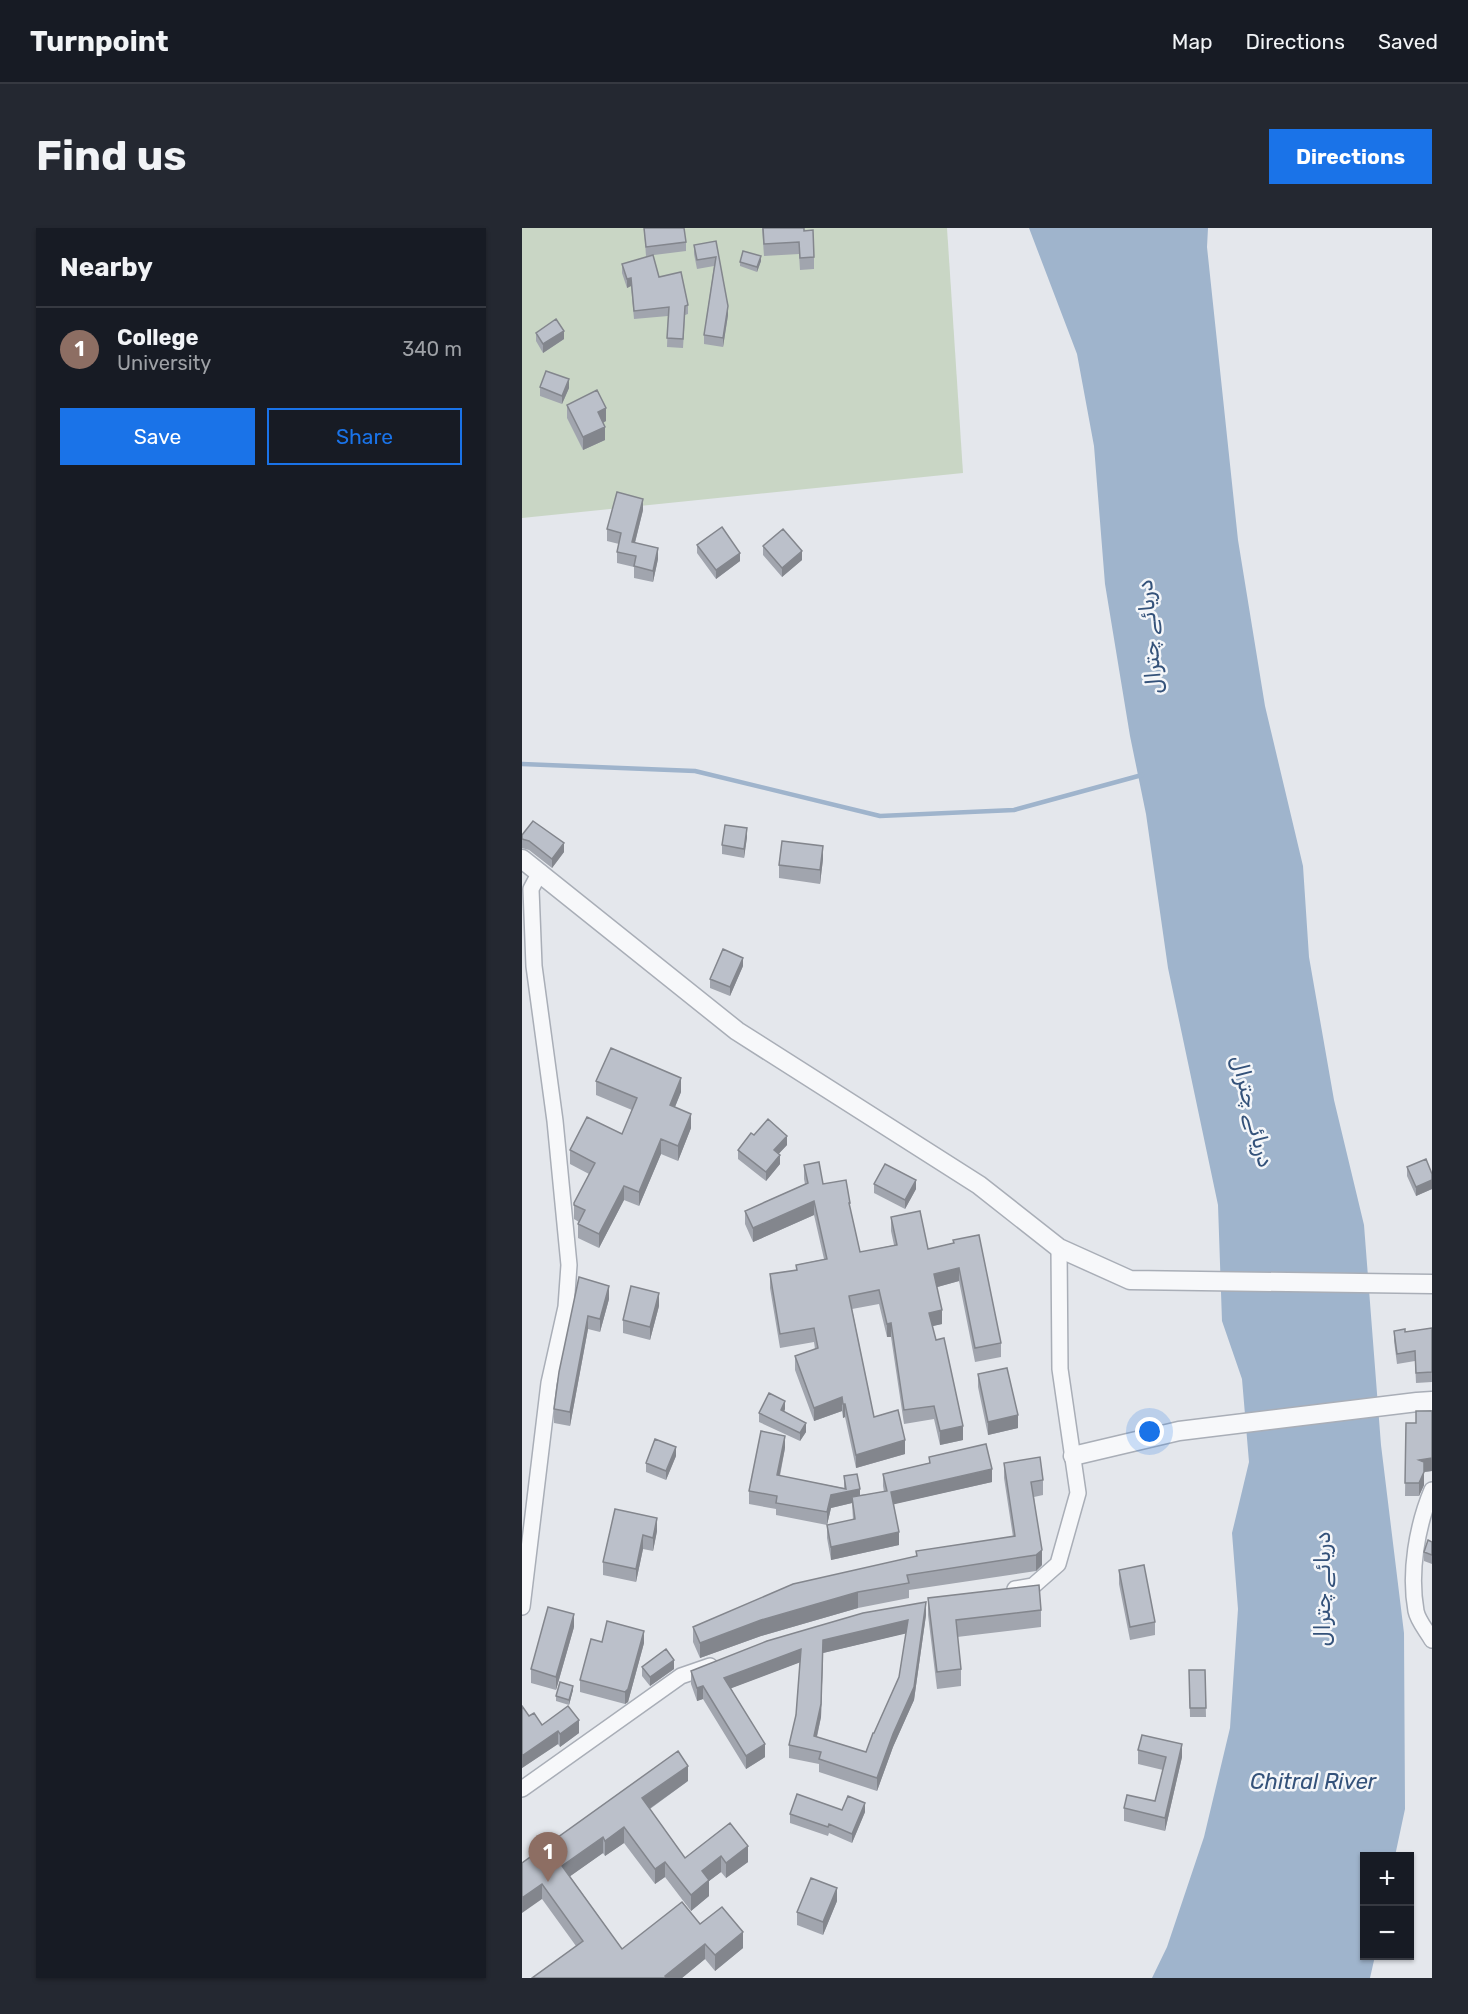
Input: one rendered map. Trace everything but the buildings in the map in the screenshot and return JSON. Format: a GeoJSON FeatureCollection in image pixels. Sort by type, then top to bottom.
{"type":"FeatureCollection","features":[{"type":"Feature","properties":{"kind":"street"},"geometry":{"type":"LineString","coordinates":[[522,859],[736,1031],[979,1185],[1059,1248],[1130,1280],[1428,1284]]}},
{"type":"Feature","properties":{"kind":"street"},"geometry":{"type":"LineString","coordinates":[[522,1607],[549,1383],[566,1307],[569,1265],[555,1121],[534,966],[531,889],[540,872]]}},
{"type":"Feature","properties":{"kind":"street"},"geometry":{"type":"LineString","coordinates":[[999,1592],[1033,1586],[1058,1564],[1078,1493],[1060,1369],[1059,1248]]}},
{"type":"Feature","properties":{"kind":"street"},"geometry":{"type":"LineString","coordinates":[[1073,1456],[1179,1431],[1425,1401]]}},
{"type":"Feature","properties":{"kind":"street"},"geometry":{"type":"LineString","coordinates":[[1432,1490],[1422,1515],[1414,1570],[1416,1613],[1432,1640]]}},
{"type":"Feature","properties":{"kind":"street"},"geometry":{"type":"LineString","coordinates":[[522,1789],[681,1677],[723,1661]]}},
{"type":"Feature","properties":{"kind":"green space"},"geometry":{"type":"Polygon","coordinates":[[[522,228],[947,228],[963,473],[522,518],[522,228]]]}},
{"type":"Feature","properties":{"kind":"water","name":"Chitral River"},"geometry":{"type":"Polygon","coordinates":[[[1029,228],[1208,228],[1207,247],[1238,540],[1265,706],[1303,866],[1309,957],[1334,1100],[1364,1225],[1381,1445],[1404,1633],[1405,1809],[1396,1852],[1360,1852],[1360,1960],[1374,1960],[1370,1978],[1152,1978],[1167,1947],[1204,1837],[1230,1728],[1238,1609],[1232,1533],[1249,1462],[1242,1379],[1222,1321],[1218,1205],[1168,968],[1146,814],[1130,736],[1105,584],[1094,446],[1077,354],[1029,228]]]}},
{"type":"Feature","properties":{"kind":"waterway"},"geometry":{"type":"LineString","coordinates":[[522,764],[695,771],[880,816],[1014,810],[1142,775]]}},
{"type":"Feature","properties":{"kind":"place","name":"College"},"geometry":{"type":"Point","coordinates":[548,1882]}},
{"type":"Feature","properties":{"kind":"water label","name":"دریائے چترال"},"geometry":{"type":"Point","coordinates":[1149,637]}},
{"type":"Feature","properties":{"kind":"water label","name":"دریائے چترال"},"geometry":{"type":"Point","coordinates":[1253,1111]}},
{"type":"Feature","properties":{"kind":"water label","name":"دریائے چترال"},"geometry":{"type":"Point","coordinates":[1322,1589]}}]}
